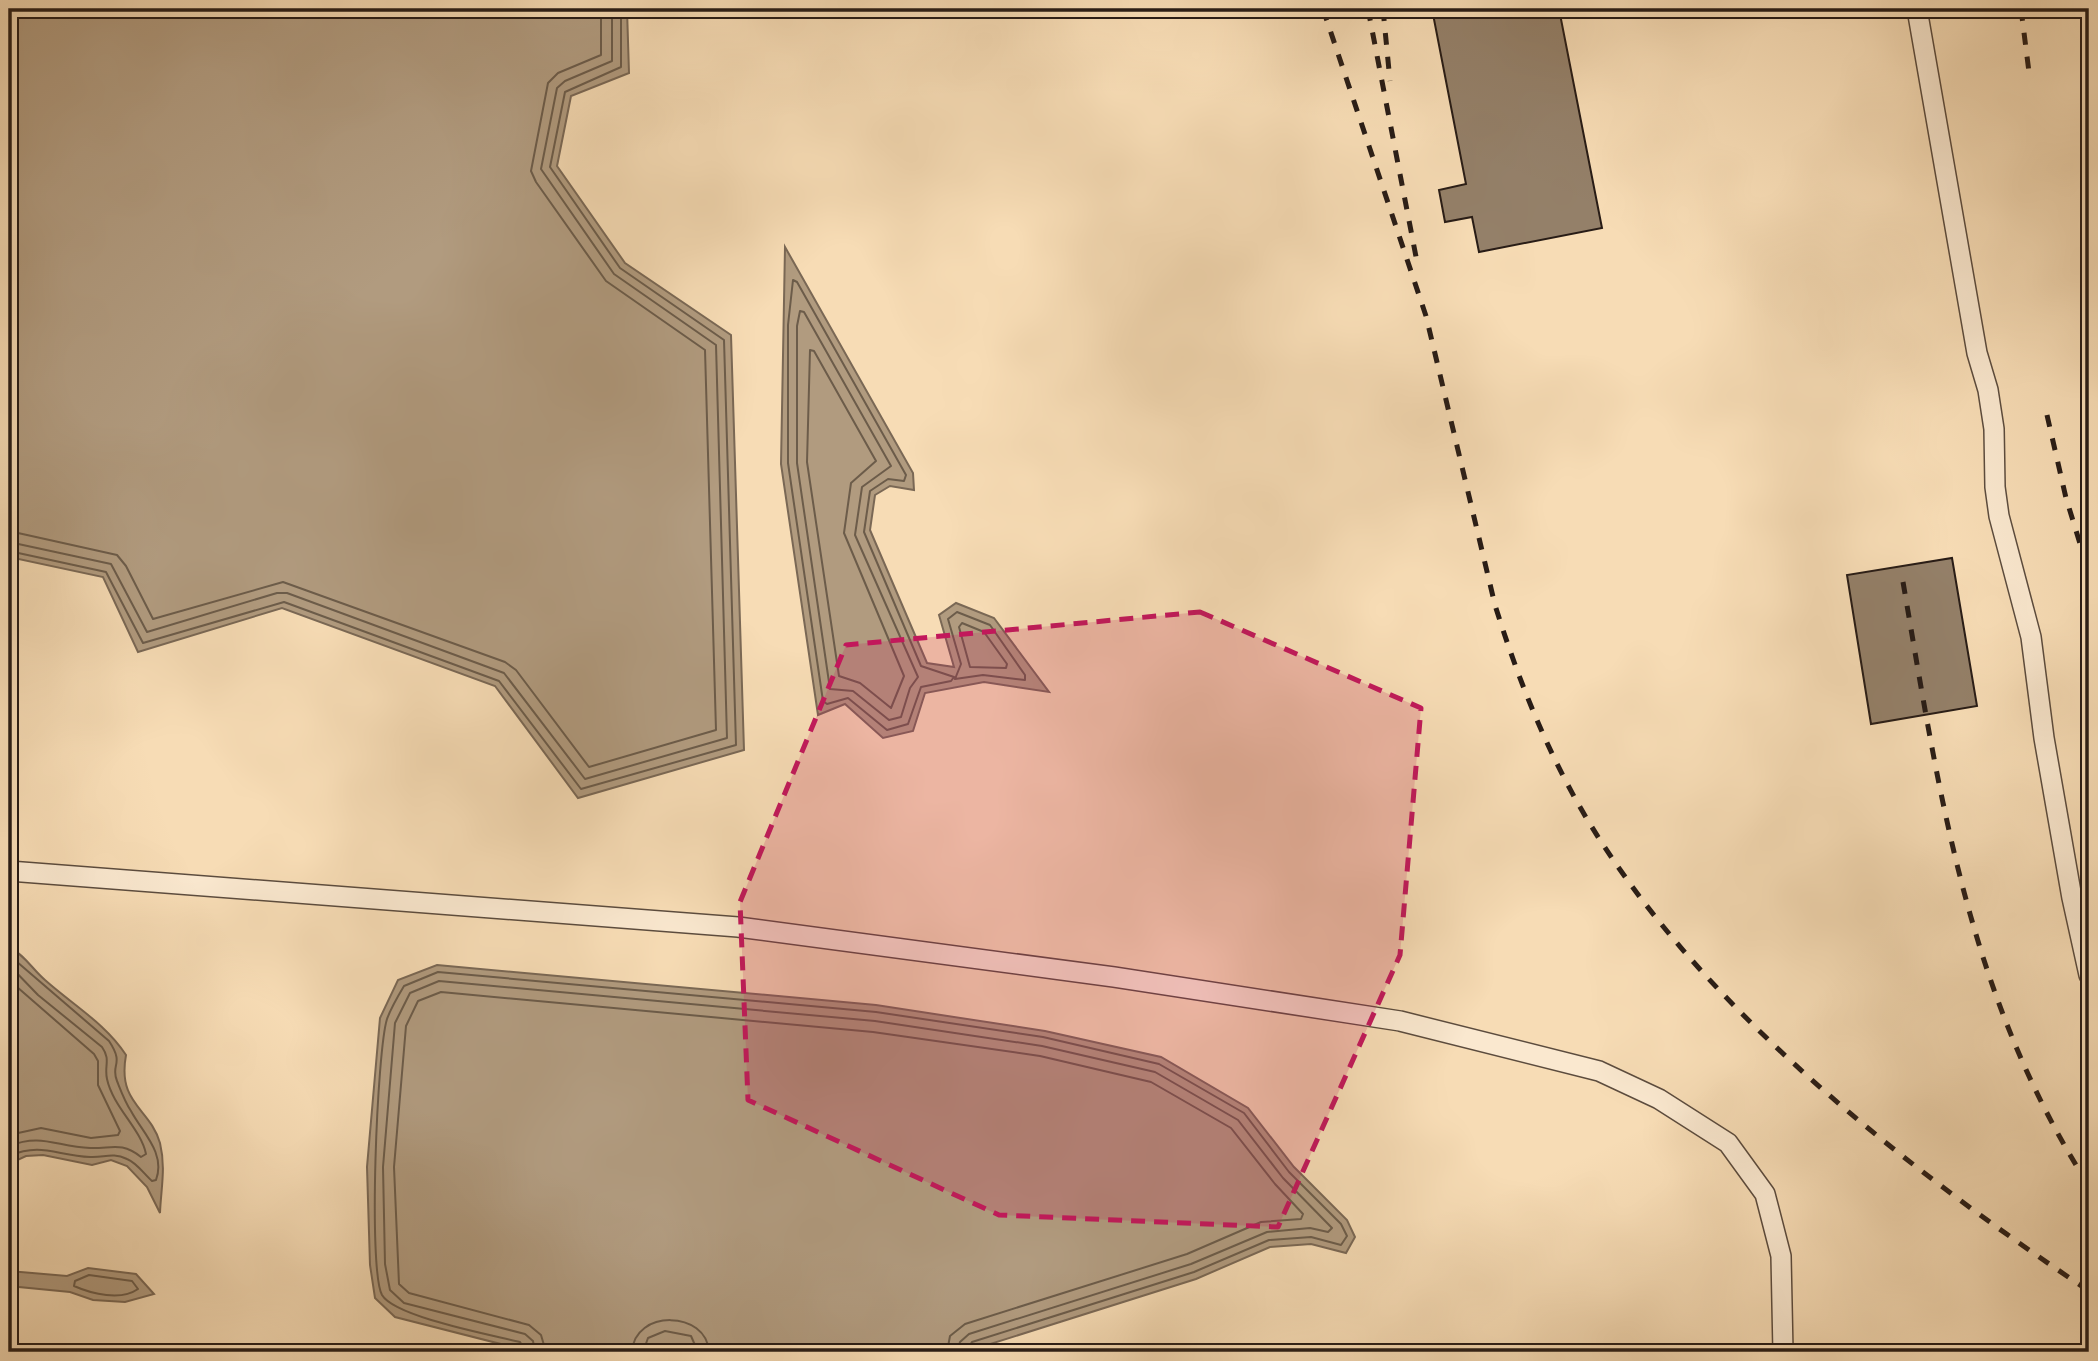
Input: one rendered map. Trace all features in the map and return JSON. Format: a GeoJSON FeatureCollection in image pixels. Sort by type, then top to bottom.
{"type":"FeatureCollection","features":[{"type":"Feature","properties":{"kind":"lane"},"geometry":{"type":"LineString","coordinates":[[1917,9],[1977,353],[1988,390],[1999,516],[2031,637],[2044,738],[2072,898],[2089,975]]}},
{"type":"Feature","properties":{"kind":"lane"},"geometry":{"type":"LineString","coordinates":[[9,871],[738,927],[1114,977],[1400,1021],[1599,1071],[1659,1099],[1728,1143],[1765,1194],[1781,1256],[1783,1352]]}},
{"type":"Feature","properties":{"kind":"highlighted area"},"geometry":{"type":"Polygon","coordinates":[[[1200,612],[1421,708],[1400,955],[1278,1227],[999,1215],[748,1100],[740,902],[846,645],[1200,612]]]}},
{"type":"Feature","properties":{"kind":"water"},"geometry":{"type":"Polygon","coordinates":[[[9,9],[627,9],[629,73],[571,96],[557,166],[625,263],[731,335],[744,750],[578,798],[495,686],[282,608],[138,652],[103,577],[9,557],[9,9]]]}},
{"type":"Feature","properties":{"kind":"water"},"geometry":{"type":"Polygon","coordinates":[[[785,247],[913,473],[914,490],[890,486],[875,495],[870,530],[927,663],[954,667],[939,615],[956,603],[994,618],[1049,692],[984,682],[925,693],[913,731],[883,738],[845,704],[818,715],[781,464],[785,247]]]}},
{"type":"Feature","properties":{"kind":"water"},"geometry":{"type":"Polygon","coordinates":[[[9,947],[99,1024],[126,1055],[124,1071],[130,1095],[155,1131],[162,1152],[160,1213],[147,1187],[127,1166],[111,1160],[92,1165],[43,1155],[26,1156],[9,1164],[9,947]]]}},
{"type":"Feature","properties":{"kind":"water"},"geometry":{"type":"Polygon","coordinates":[[[437,965],[876,1005],[1045,1031],[1161,1057],[1248,1108],[1294,1167],[1347,1220],[1355,1237],[1346,1253],[1311,1244],[1270,1247],[1196,1279],[965,1352],[703,1352],[667,1347],[650,1352],[532,1352],[395,1317],[375,1298],[370,1265],[367,1167],[380,1018],[398,980],[437,965]]]}},
{"type":"Feature","properties":{"kind":"water"},"geometry":{"type":"Polygon","coordinates":[[[88,1268],[136,1274],[154,1294],[125,1302],[93,1300],[70,1292],[9,1286],[9,1271],[67,1276],[88,1268]]]}},
{"type":"Feature","properties":{"kind":"building"},"geometry":{"type":"Polygon","coordinates":[[[1432,9],[1559,9],[1602,228],[1479,252],[1472,217],[1445,222],[1439,190],[1466,184],[1432,9]]]}},
{"type":"Feature","properties":{"kind":"building"},"geometry":{"type":"Polygon","coordinates":[[[1952,558],[1977,706],[1871,724],[1847,575],[1952,558]]]}},
{"type":"Feature","properties":{"kind":"railway"},"geometry":{"type":"LineString","coordinates":[[1323,9],[1426,316],[1504,633],[1546,741],[1587,819],[1634,889],[1688,956],[1748,1020],[1880,1138],[1950,1192],[2089,1291]]}},
{"type":"Feature","properties":{"kind":"railway"},"geometry":{"type":"LineString","coordinates":[[1368,9],[1418,267]]}},
{"type":"Feature","properties":{"kind":"railway"},"geometry":{"type":"LineString","coordinates":[[1383,9],[1390,81]]}},
{"type":"Feature","properties":{"kind":"railway"},"geometry":{"type":"LineString","coordinates":[[2021,9],[2030,80]]}},
{"type":"Feature","properties":{"kind":"railway"},"geometry":{"type":"LineString","coordinates":[[2047,415],[2066,498],[2089,573]]}},
{"type":"Feature","properties":{"kind":"railway"},"geometry":{"type":"LineString","coordinates":[[1903,582],[1946,818],[1987,969],[2014,1042],[2048,1115],[2089,1186]]}}]}
